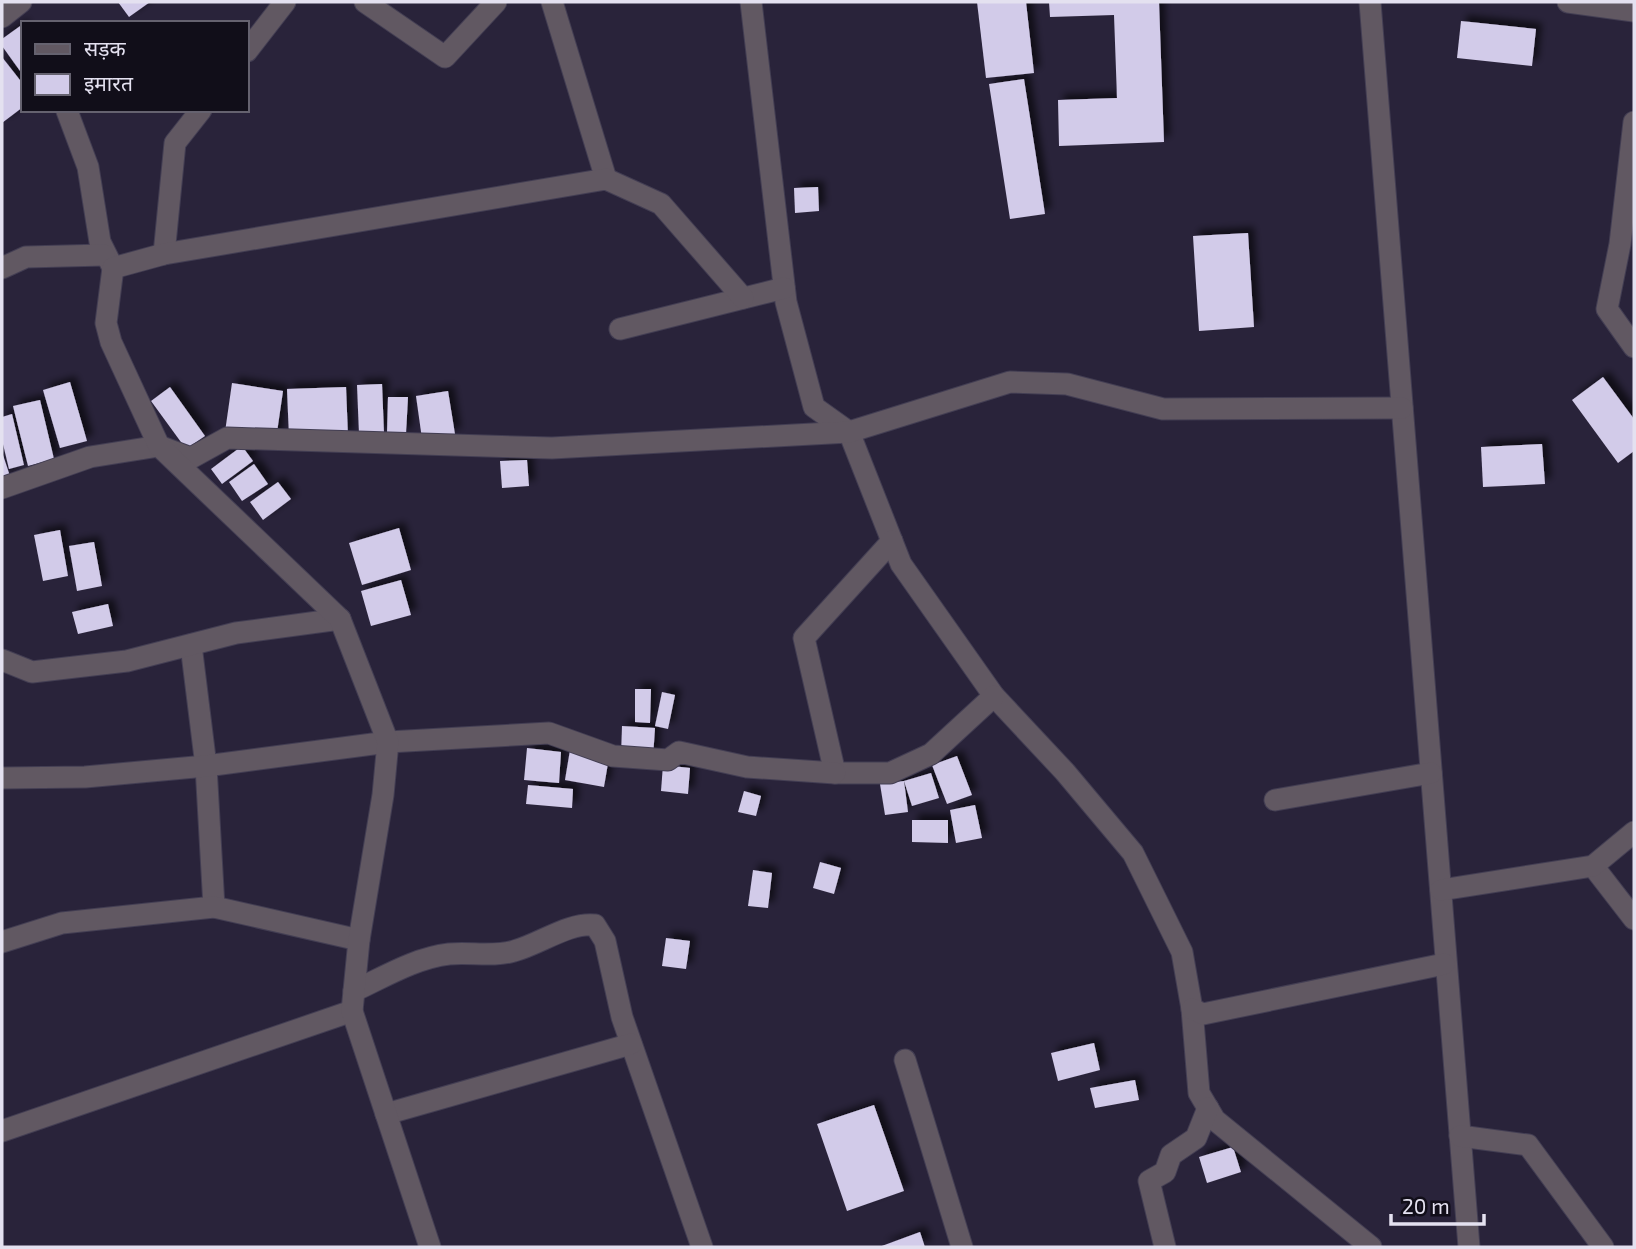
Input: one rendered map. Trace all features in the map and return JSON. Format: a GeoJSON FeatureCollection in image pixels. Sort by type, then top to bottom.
{"type":"FeatureCollection","features":[{"type":"Feature","properties":{"kind":"street"},"geometry":{"type":"LineString","coordinates":[[2,17],[21,2]]}},
{"type":"Feature","properties":{"kind":"street"},"geometry":{"type":"LineString","coordinates":[[248,50],[285,2]]}},
{"type":"Feature","properties":{"kind":"street"},"geometry":{"type":"LineString","coordinates":[[365,2],[445,57],[496,2]]}},
{"type":"Feature","properties":{"kind":"street"},"geometry":{"type":"LineString","coordinates":[[552,2],[606,179]]}},
{"type":"Feature","properties":{"kind":"street"},"geometry":{"type":"LineString","coordinates":[[751,2],[784,288],[814,407],[849,432],[901,564],[994,696],[1065,772],[1133,853],[1182,952],[1192,1009],[1199,1093],[1215,1120],[1371,1247]]}},
{"type":"Feature","properties":{"kind":"street"},"geometry":{"type":"LineString","coordinates":[[1370,2],[1467,1247]]}},
{"type":"Feature","properties":{"kind":"street"},"geometry":{"type":"LineString","coordinates":[[1568,2],[1634,11]]}},
{"type":"Feature","properties":{"kind":"street"},"geometry":{"type":"LineString","coordinates":[[67,112],[88,167],[108,262],[108,332],[159,446],[340,619],[388,742],[382,803],[359,940],[353,1001],[386,1114],[430,1247]]}},
{"type":"Feature","properties":{"kind":"street"},"geometry":{"type":"LineString","coordinates":[[164,254],[175,143],[199,112]]}},
{"type":"Feature","properties":{"kind":"street"},"geometry":{"type":"LineString","coordinates":[[1634,122],[1627,245],[1607,309],[1634,347]]}},
{"type":"Feature","properties":{"kind":"street"},"geometry":{"type":"LineString","coordinates":[[2,268],[26,257],[108,262],[164,254],[606,179],[661,204],[743,299]]}},
{"type":"Feature","properties":{"kind":"street"},"geometry":{"type":"LineString","coordinates":[[620,329],[784,288]]}},
{"type":"Feature","properties":{"kind":"street"},"geometry":{"type":"LineString","coordinates":[[2,488],[90,457],[159,446],[191,458],[227,438],[552,448],[849,432],[1010,383],[1067,384],[1163,409],[1402,408]]}},
{"type":"Feature","properties":{"kind":"street"},"geometry":{"type":"LineString","coordinates":[[835,773],[804,638],[892,541]]}},
{"type":"Feature","properties":{"kind":"street"},"geometry":{"type":"LineString","coordinates":[[2,660],[32,671],[127,661],[236,633],[340,619]]}},
{"type":"Feature","properties":{"kind":"street"},"geometry":{"type":"LineString","coordinates":[[191,645],[207,780],[214,907]]}},
{"type":"Feature","properties":{"kind":"street"},"geometry":{"type":"LineString","coordinates":[[2,778],[207,780],[388,742],[549,733],[613,756],[668,760],[679,752],[747,767],[835,773],[890,773],[932,754],[994,696]]}},
{"type":"Feature","properties":{"kind":"street"},"geometry":{"type":"LineString","coordinates":[[1275,800],[1431,773]]}},
{"type":"Feature","properties":{"kind":"street"},"geometry":{"type":"LineString","coordinates":[[1441,890],[1592,866],[1634,832]]}},
{"type":"Feature","properties":{"kind":"street"},"geometry":{"type":"LineString","coordinates":[[1592,866],[1634,919]]}},
{"type":"Feature","properties":{"kind":"street"},"geometry":{"type":"LineString","coordinates":[[2,943],[62,923],[214,907],[359,940]]}},
{"type":"Feature","properties":{"kind":"street"},"geometry":{"type":"LineString","coordinates":[[2,1131],[353,1001],[422,960],[450,954],[509,952],[537,944],[581,923],[595,925],[606,941],[631,1044],[702,1247]]}},
{"type":"Feature","properties":{"kind":"street"},"geometry":{"type":"LineString","coordinates":[[1192,1009],[1202,1014],[1444,964]]}},
{"type":"Feature","properties":{"kind":"street"},"geometry":{"type":"LineString","coordinates":[[386,1114],[631,1044]]}},
{"type":"Feature","properties":{"kind":"street"},"geometry":{"type":"LineString","coordinates":[[905,1060],[962,1247]]}},
{"type":"Feature","properties":{"kind":"street"},"geometry":{"type":"LineString","coordinates":[[1165,1247],[1149,1181],[1166,1171],[1171,1156],[1196,1138],[1208,1108]]}},
{"type":"Feature","properties":{"kind":"street"},"geometry":{"type":"LineString","coordinates":[[1460,1136],[1528,1145],[1603,1247]]}},
{"type":"Feature","properties":{"kind":"building"},"geometry":{"type":"Polygon","coordinates":[[[118,2],[150,2],[129,17],[118,2]]]}},
{"type":"Feature","properties":{"kind":"building"},"geometry":{"type":"Polygon","coordinates":[[[977,2],[1026,2],[1034,73],[986,78],[977,2]]]}},
{"type":"Feature","properties":{"kind":"building"},"geometry":{"type":"Polygon","coordinates":[[[1049,2],[1159,2],[1164,142],[1059,146],[1058,100],[1117,98],[1114,15],[1050,17],[1049,2]]]}},
{"type":"Feature","properties":{"kind":"building"},"geometry":{"type":"Polygon","coordinates":[[[1461,21],[1536,29],[1532,66],[1457,58],[1461,21]]]}},
{"type":"Feature","properties":{"kind":"building"},"geometry":{"type":"Polygon","coordinates":[[[21,25],[21,72],[2,46],[2,39],[21,25]]]}},
{"type":"Feature","properties":{"kind":"building"},"geometry":{"type":"Polygon","coordinates":[[[2,57],[21,81],[21,109],[2,123],[2,57]]]}},
{"type":"Feature","properties":{"kind":"building"},"geometry":{"type":"Polygon","coordinates":[[[1024,79],[1045,214],[1010,219],[989,84],[1024,79]]]}},
{"type":"Feature","properties":{"kind":"building"},"geometry":{"type":"Polygon","coordinates":[[[818,187],[819,211],[795,213],[794,188],[818,187]]]}},
{"type":"Feature","properties":{"kind":"building"},"geometry":{"type":"Polygon","coordinates":[[[1248,233],[1254,327],[1199,331],[1193,236],[1248,233]]]}},
{"type":"Feature","properties":{"kind":"building"},"geometry":{"type":"Polygon","coordinates":[[[1603,377],[1634,419],[1634,451],[1618,463],[1572,400],[1603,377]]]}},
{"type":"Feature","properties":{"kind":"building"},"geometry":{"type":"Polygon","coordinates":[[[70,382],[87,441],[60,448],[43,390],[70,382]]]}},
{"type":"Feature","properties":{"kind":"building"},"geometry":{"type":"Polygon","coordinates":[[[232,383],[283,391],[276,439],[225,432],[232,383]]]}},
{"type":"Feature","properties":{"kind":"building"},"geometry":{"type":"Polygon","coordinates":[[[382,384],[384,433],[359,434],[357,385],[382,384]]]}},
{"type":"Feature","properties":{"kind":"building"},"geometry":{"type":"Polygon","coordinates":[[[170,387],[205,436],[186,449],[151,401],[170,387]]]}},
{"type":"Feature","properties":{"kind":"building"},"geometry":{"type":"Polygon","coordinates":[[[346,387],[348,436],[289,438],[287,389],[346,387]]]}},
{"type":"Feature","properties":{"kind":"building"},"geometry":{"type":"Polygon","coordinates":[[[448,391],[455,434],[422,439],[416,396],[448,391]]]}},
{"type":"Feature","properties":{"kind":"building"},"geometry":{"type":"Polygon","coordinates":[[[388,397],[408,397],[406,434],[387,433],[388,397]]]}},
{"type":"Feature","properties":{"kind":"building"},"geometry":{"type":"Polygon","coordinates":[[[40,400],[54,459],[28,466],[13,406],[40,400]]]}},
{"type":"Feature","properties":{"kind":"building"},"geometry":{"type":"Polygon","coordinates":[[[12,414],[24,465],[9,469],[2,440],[2,417],[12,414]]]}},
{"type":"Feature","properties":{"kind":"building"},"geometry":{"type":"Polygon","coordinates":[[[1542,444],[1545,484],[1483,487],[1481,447],[1542,444]]]}},
{"type":"Feature","properties":{"kind":"building"},"geometry":{"type":"Polygon","coordinates":[[[242,446],[253,461],[222,484],[211,469],[242,446]]]}},
{"type":"Feature","properties":{"kind":"building"},"geometry":{"type":"Polygon","coordinates":[[[2,452],[10,476],[2,478],[2,452]]]}},
{"type":"Feature","properties":{"kind":"building"},"geometry":{"type":"Polygon","coordinates":[[[527,460],[529,486],[502,488],[500,461],[527,460]]]}},
{"type":"Feature","properties":{"kind":"building"},"geometry":{"type":"Polygon","coordinates":[[[254,464],[268,484],[242,501],[229,482],[254,464]]]}},
{"type":"Feature","properties":{"kind":"building"},"geometry":{"type":"Polygon","coordinates":[[[278,482],[291,499],[263,520],[250,502],[278,482]]]}},
{"type":"Feature","properties":{"kind":"building"},"geometry":{"type":"Polygon","coordinates":[[[399,528],[411,570],[362,585],[349,543],[399,528]]]}},
{"type":"Feature","properties":{"kind":"building"},"geometry":{"type":"Polygon","coordinates":[[[60,530],[68,576],[43,581],[34,535],[60,530]]]}},
{"type":"Feature","properties":{"kind":"building"},"geometry":{"type":"Polygon","coordinates":[[[94,542],[102,586],[77,591],[69,546],[94,542]]]}},
{"type":"Feature","properties":{"kind":"building"},"geometry":{"type":"Polygon","coordinates":[[[401,580],[411,615],[371,626],[361,591],[401,580]]]}},
{"type":"Feature","properties":{"kind":"building"},"geometry":{"type":"Polygon","coordinates":[[[108,604],[113,626],[78,634],[72,612],[108,604]]]}},
{"type":"Feature","properties":{"kind":"building"},"geometry":{"type":"Polygon","coordinates":[[[635,689],[651,689],[650,723],[635,722],[635,689]]]}},
{"type":"Feature","properties":{"kind":"building"},"geometry":{"type":"Polygon","coordinates":[[[662,692],[675,695],[668,729],[655,726],[662,692]]]}},
{"type":"Feature","properties":{"kind":"building"},"geometry":{"type":"Polygon","coordinates":[[[622,726],[655,728],[653,757],[621,755],[622,726]]]}},
{"type":"Feature","properties":{"kind":"building"},"geometry":{"type":"Polygon","coordinates":[[[527,748],[561,752],[559,783],[524,780],[527,748]]]}},
{"type":"Feature","properties":{"kind":"building"},"geometry":{"type":"Polygon","coordinates":[[[570,750],[609,757],[604,787],[565,780],[570,750]]]}},
{"type":"Feature","properties":{"kind":"building"},"geometry":{"type":"Polygon","coordinates":[[[957,756],[972,795],[947,804],[932,765],[957,756]]]}},
{"type":"Feature","properties":{"kind":"building"},"geometry":{"type":"Polygon","coordinates":[[[663,765],[690,768],[688,794],[661,791],[663,765]]]}},
{"type":"Feature","properties":{"kind":"building"},"geometry":{"type":"Polygon","coordinates":[[[931,773],[939,798],[912,806],[904,781],[931,773]]]}},
{"type":"Feature","properties":{"kind":"building"},"geometry":{"type":"Polygon","coordinates":[[[904,781],[908,812],[885,815],[880,784],[904,781]]]}},
{"type":"Feature","properties":{"kind":"building"},"geometry":{"type":"Polygon","coordinates":[[[528,785],[573,789],[572,808],[526,804],[528,785]]]}},
{"type":"Feature","properties":{"kind":"building"},"geometry":{"type":"Polygon","coordinates":[[[744,791],[761,796],[756,816],[738,812],[744,791]]]}},
{"type":"Feature","properties":{"kind":"building"},"geometry":{"type":"Polygon","coordinates":[[[975,805],[982,838],[956,843],[950,810],[975,805]]]}},
{"type":"Feature","properties":{"kind":"building"},"geometry":{"type":"Polygon","coordinates":[[[912,820],[948,820],[948,843],[912,842],[912,820]]]}},
{"type":"Feature","properties":{"kind":"building"},"geometry":{"type":"Polygon","coordinates":[[[820,862],[841,868],[834,894],[813,888],[820,862]]]}},
{"type":"Feature","properties":{"kind":"building"},"geometry":{"type":"Polygon","coordinates":[[[753,870],[772,873],[768,908],[748,906],[753,870]]]}},
{"type":"Feature","properties":{"kind":"building"},"geometry":{"type":"Polygon","coordinates":[[[666,938],[690,941],[686,969],[662,966],[666,938]]]}},
{"type":"Feature","properties":{"kind":"building"},"geometry":{"type":"Polygon","coordinates":[[[1094,1043],[1100,1070],[1058,1081],[1051,1053],[1094,1043]]]}},
{"type":"Feature","properties":{"kind":"building"},"geometry":{"type":"Polygon","coordinates":[[[1135,1080],[1139,1100],[1095,1108],[1090,1088],[1135,1080]]]}},
{"type":"Feature","properties":{"kind":"building"},"geometry":{"type":"Polygon","coordinates":[[[874,1105],[904,1191],[847,1211],[817,1124],[874,1105]]]}},
{"type":"Feature","properties":{"kind":"building"},"geometry":{"type":"Polygon","coordinates":[[[1233,1147],[1241,1172],[1207,1183],[1199,1157],[1233,1147]]]}},
{"type":"Feature","properties":{"kind":"building"},"geometry":{"type":"Polygon","coordinates":[[[920,1232],[925,1247],[879,1247],[920,1232]]]}}]}
